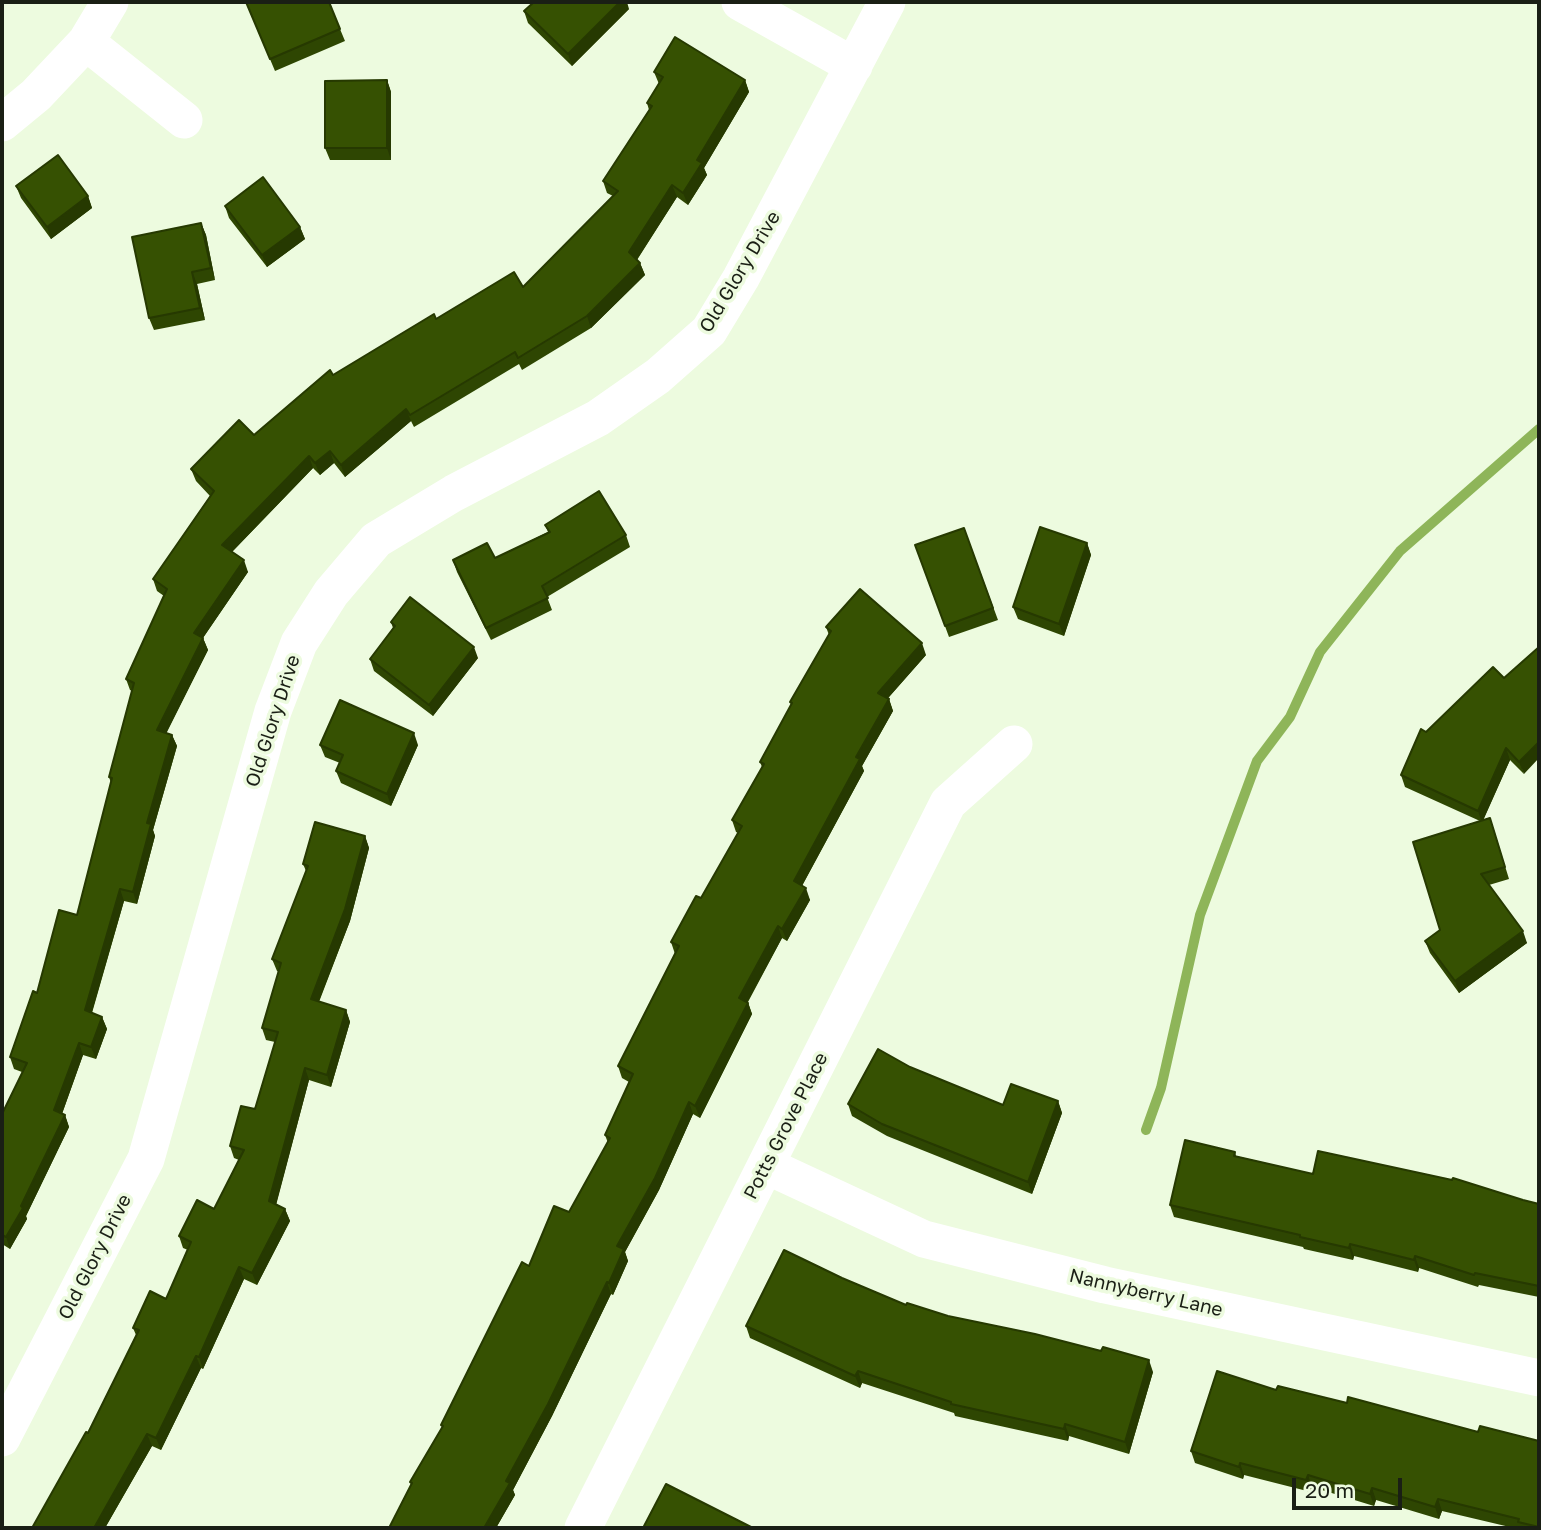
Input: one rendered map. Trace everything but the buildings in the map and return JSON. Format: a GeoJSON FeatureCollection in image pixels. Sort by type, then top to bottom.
{"type":"FeatureCollection","features":[{"type":"Feature","properties":{"kind":"street"},"geometry":{"type":"LineString","coordinates":[[2,122],[36,95],[86,42],[110,2]]}},
{"type":"Feature","properties":{"kind":"street"},"geometry":{"type":"LineString","coordinates":[[740,2],[854,66]]}},
{"type":"Feature","properties":{"kind":"street","name":"Old Glory Drive"},"geometry":{"type":"LineString","coordinates":[[2,1438],[146,1159],[273,711],[299,643],[331,593],[376,540],[454,494],[598,418],[658,376],[709,331],[741,278],[887,2]]}},
{"type":"Feature","properties":{"kind":"street"},"geometry":{"type":"LineString","coordinates":[[86,42],[184,120]]}},
{"type":"Feature","properties":{"kind":"street","name":"Potts Grove Place"},"geometry":{"type":"LineString","coordinates":[[583,1528],[948,803],[1014,744]]}},
{"type":"Feature","properties":{"kind":"street","name":"Nannyberry Lane"},"geometry":{"type":"LineString","coordinates":[[767,1166],[924,1239],[1104,1285],[1539,1378]]}},
{"type":"Feature","properties":{"kind":"waterway"},"geometry":{"type":"LineString","coordinates":[[1146,1130],[1161,1088],[1200,915],[1257,761],[1290,717],[1320,652],[1400,551],[1539,429]]}}]}
